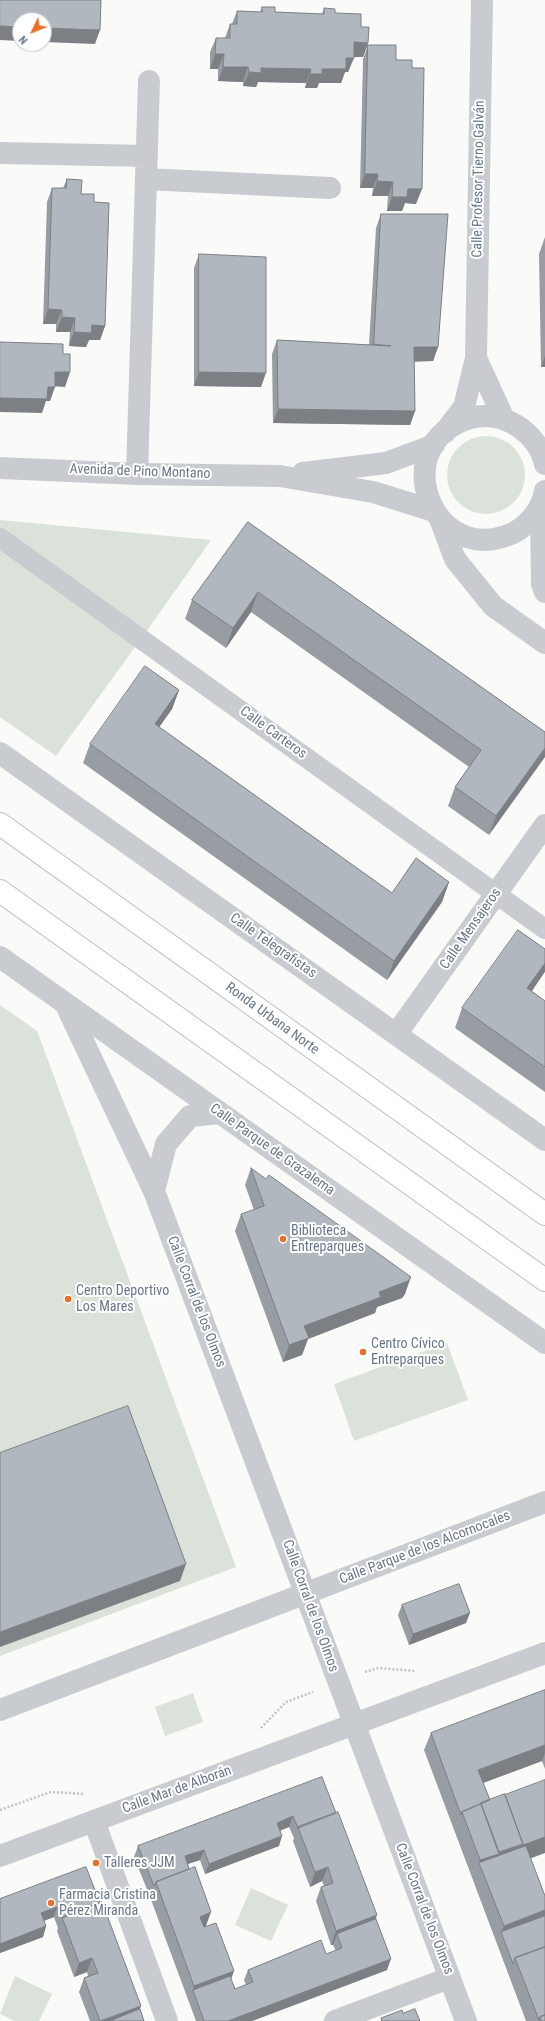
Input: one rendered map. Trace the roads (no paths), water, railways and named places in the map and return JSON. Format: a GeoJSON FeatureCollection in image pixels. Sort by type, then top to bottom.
{"type":"FeatureCollection","features":[{"type":"Feature","properties":{"kind":"main road","name":"Ronda Urbana Norte"},"geometry":{"type":"LineString","coordinates":[[0,824],[545,1214]]}},
{"type":"Feature","properties":{"kind":"main road"},"geometry":{"type":"LineString","coordinates":[[0,891],[545,1280]]}},
{"type":"Feature","properties":{"kind":"street","name":"Calle Profesor Tierno Galván"},"geometry":{"type":"LineString","coordinates":[[482,0],[476,358],[464,407],[439,438],[425,466],[425,489],[455,560],[493,606],[545,643]]}},
{"type":"Feature","properties":{"kind":"street"},"geometry":{"type":"LineString","coordinates":[[136,474],[149,81]]}},
{"type":"Feature","properties":{"kind":"street"},"geometry":{"type":"LineString","coordinates":[[0,153],[147,156]]}},
{"type":"Feature","properties":{"kind":"street"},"geometry":{"type":"LineString","coordinates":[[146,179],[330,188]]}},
{"type":"Feature","properties":{"kind":"street","name":"Calle Profesor Tierno Galván"},"geometry":{"type":"LineString","coordinates":[[476,358],[504,419]]}},
{"type":"Feature","properties":{"kind":"street","name":"Avenida de Pino Montano"},"geometry":{"type":"LineString","coordinates":[[0,468],[136,474],[280,476],[386,463],[439,438],[458,423],[473,418],[488,417],[504,419]]}},
{"type":"Feature","properties":{"kind":"street"},"geometry":{"type":"LineString","coordinates":[[504,419],[538,436],[538,446],[545,464]]}},
{"type":"Feature","properties":{"kind":"street","name":"Avenida de Pino Montano"},"geometry":{"type":"LineString","coordinates":[[280,476],[373,492],[437,515]]}},
{"type":"Feature","properties":{"kind":"street"},"geometry":{"type":"LineString","coordinates":[[437,515],[459,533],[476,538],[494,538],[517,531],[535,515],[544,496]]}},
{"type":"Feature","properties":{"kind":"street"},"geometry":{"type":"LineString","coordinates":[[544,496],[542,584],[545,592]]}},
{"type":"Feature","properties":{"kind":"street","name":"Calle Carteros"},"geometry":{"type":"LineString","coordinates":[[0,538],[545,929]]}},
{"type":"Feature","properties":{"kind":"street","name":"Calle Telegrafistas"},"geometry":{"type":"LineString","coordinates":[[0,753],[397,1033],[545,1140]]}},
{"type":"Feature","properties":{"kind":"street","name":"Calle Mensajeros"},"geometry":{"type":"LineString","coordinates":[[397,1033],[545,825]]}},
{"type":"Feature","properties":{"kind":"street","name":"Calle Parque de Grazalema"},"geometry":{"type":"LineString","coordinates":[[0,957],[545,1343]]}},
{"type":"Feature","properties":{"kind":"street","name":"Calle Corral de los Olmos"},"geometry":{"type":"LineString","coordinates":[[66,1005],[154,1191],[466,2021]]}},
{"type":"Feature","properties":{"kind":"street"},"geometry":{"type":"LineString","coordinates":[[154,1191],[166,1144],[190,1116],[220,1113]]}},
{"type":"Feature","properties":{"kind":"street","name":"Calle Parque de los Alcornocales"},"geometry":{"type":"LineString","coordinates":[[306,1595],[545,1502]]}},
{"type":"Feature","properties":{"kind":"street"},"geometry":{"type":"LineString","coordinates":[[0,1710],[306,1595]]}},
{"type":"Feature","properties":{"kind":"street"},"geometry":{"type":"LineString","coordinates":[[354,1724],[545,1653]]}},
{"type":"Feature","properties":{"kind":"street","name":"Calle Mar de Alborán"},"geometry":{"type":"LineString","coordinates":[[0,1856],[354,1724]]}},
{"type":"Feature","properties":{"kind":"street"},"geometry":{"type":"LineString","coordinates":[[94,1821],[167,2021]]}},
{"type":"Feature","properties":{"kind":"street"},"geometry":{"type":"LineString","coordinates":[[335,2021],[450,1978]]}},
{"type":"Feature","properties":{"kind":"place","name":"Biblioteca Entreparques"},"geometry":{"type":"Point","coordinates":[283,1239]}},
{"type":"Feature","properties":{"kind":"place","name":"Centro Deportivo Los Mares"},"geometry":{"type":"Point","coordinates":[68,1299]}},
{"type":"Feature","properties":{"kind":"place","name":"Centro Cívico Entreparques"},"geometry":{"type":"Point","coordinates":[363,1352]}},
{"type":"Feature","properties":{"kind":"place","name":"Talleres JJM"},"geometry":{"type":"Point","coordinates":[96,1863]}},
{"type":"Feature","properties":{"kind":"place","name":"Farmacia Cristina Pérez Miranda"},"geometry":{"type":"Point","coordinates":[51,1903]}}]}
